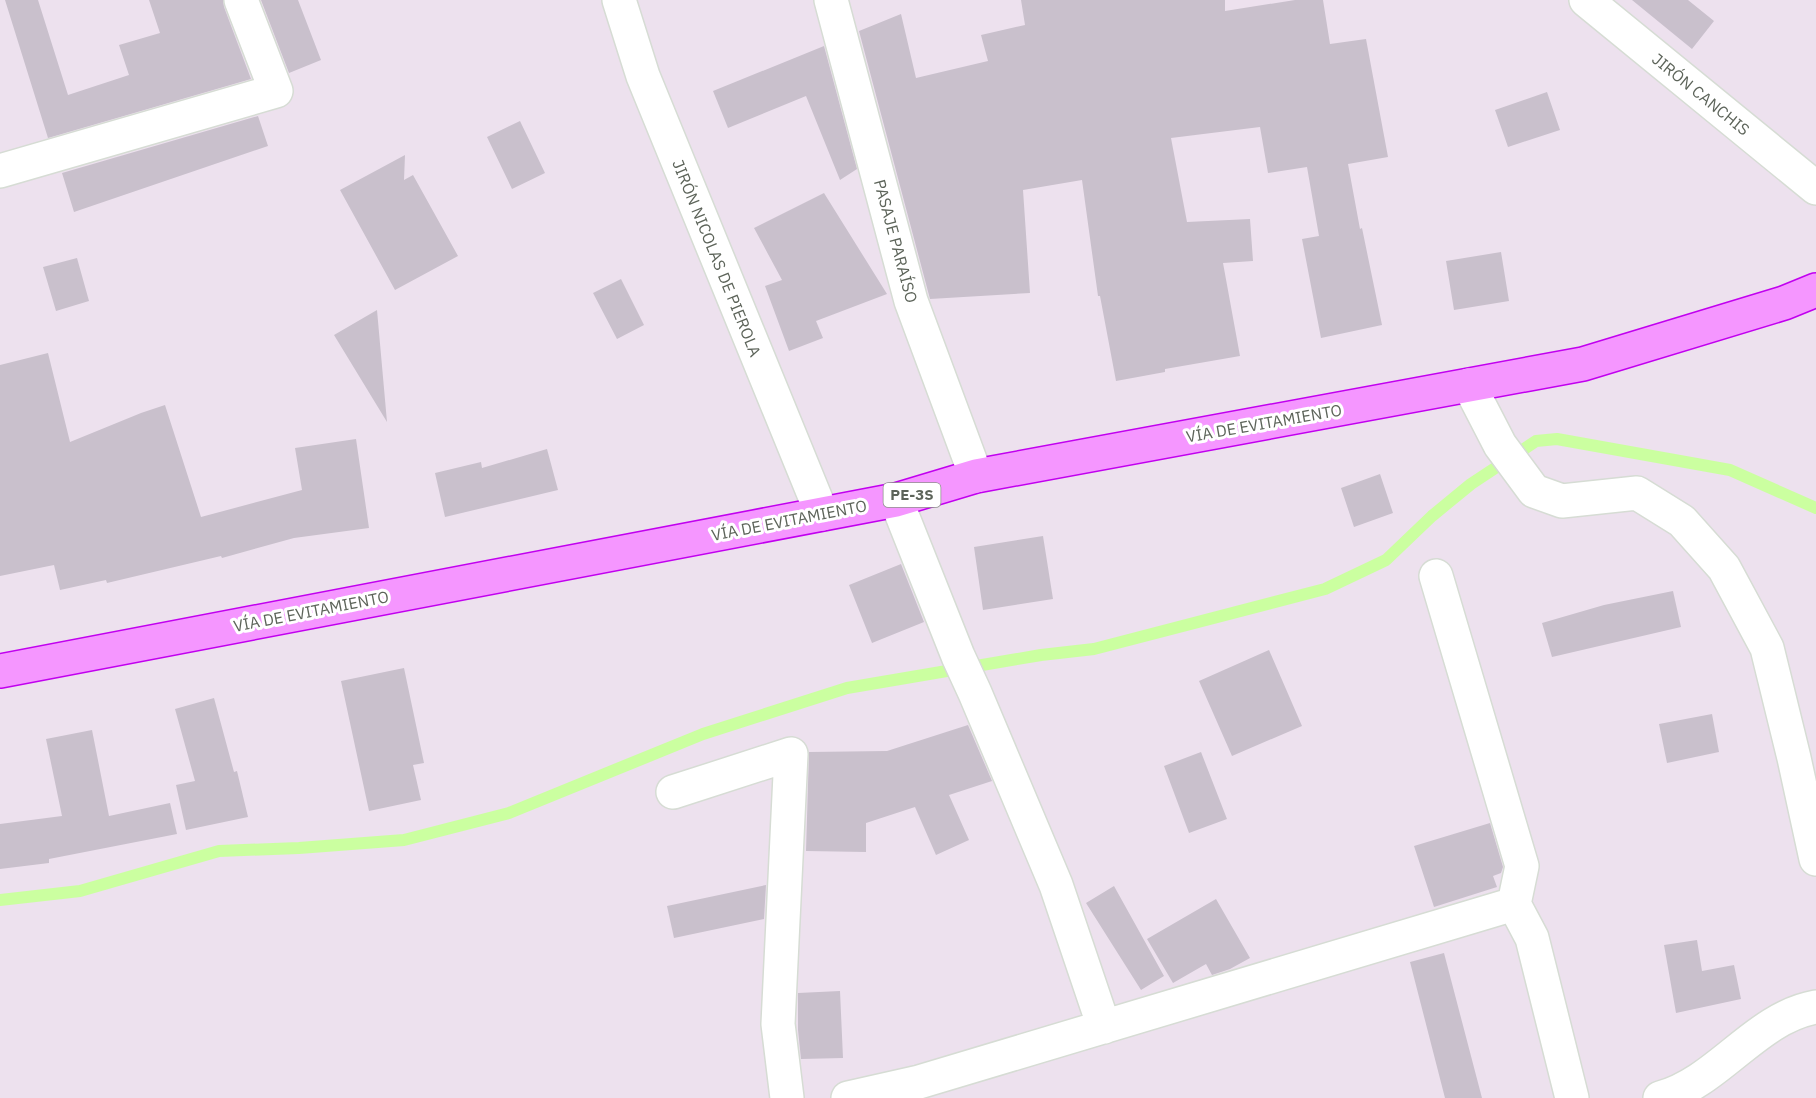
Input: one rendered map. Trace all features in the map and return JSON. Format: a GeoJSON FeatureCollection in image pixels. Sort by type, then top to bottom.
{"type":"FeatureCollection","features":[{"type":"Feature","properties":{"kind":"highway","name":"VÍA DE EVITAMIENTO"},"geometry":{"type":"LineString","coordinates":[[0,671],[896,500],[976,476],[1582,364],[1784,303],[1816,290]]}},
{"type":"Feature","properties":{"kind":"street"},"geometry":{"type":"LineString","coordinates":[[0,171],[276,91],[241,0]]}},
{"type":"Feature","properties":{"kind":"street","name":"JIRÓN NICOLAS DE PIEROLA"},"geometry":{"type":"LineString","coordinates":[[619,0],[643,76],[822,514]]}},
{"type":"Feature","properties":{"kind":"street","name":"PASAJE PARAÍSO"},"geometry":{"type":"LineString","coordinates":[[831,0],[911,301],[976,476]]}},
{"type":"Feature","properties":{"kind":"street","name":"JIRÓN CANCHIS"},"geometry":{"type":"LineString","coordinates":[[1586,0],[1816,188]]}},
{"type":"Feature","properties":{"kind":"street"},"geometry":{"type":"LineString","coordinates":[[1469,385],[1509,458],[1534,491],[1562,501],[1637,493],[1682,521],[1724,568],[1767,648],[1816,859]]}},
{"type":"Feature","properties":{"kind":"street"},"geometry":{"type":"LineString","coordinates":[[896,500],[958,656],[1056,885],[1104,1027]]}},
{"type":"Feature","properties":{"kind":"street"},"geometry":{"type":"LineString","coordinates":[[1436,576],[1522,866],[1514,904],[1532,938],[1572,1098]]}},
{"type":"Feature","properties":{"kind":"street"},"geometry":{"type":"LineString","coordinates":[[673,792],[791,754],[778,1024],[787,1098]]}},
{"type":"Feature","properties":{"kind":"street"},"geometry":{"type":"LineString","coordinates":[[848,1098],[919,1082],[1514,904]]}},
{"type":"Feature","properties":{"kind":"street"},"geometry":{"type":"LineString","coordinates":[[1660,1098],[1677,1094],[1712,1071],[1778,1020],[1816,1007]]}},
{"type":"Feature","properties":{"kind":"building"},"geometry":{"type":"Polygon","coordinates":[[[5,0],[38,0],[68,95],[129,75],[119,45],[160,33],[149,0],[223,0],[251,79],[48,138],[5,0]]]}},
{"type":"Feature","properties":{"kind":"building"},"geometry":{"type":"Polygon","coordinates":[[[261,0],[298,0],[321,60],[289,73],[261,0]]]}},
{"type":"Feature","properties":{"kind":"building"},"geometry":{"type":"Polygon","coordinates":[[[1021,0],[1225,0],[1225,11],[1295,0],[1323,0],[1330,44],[1366,39],[1388,157],[1348,164],[1382,325],[1321,338],[1302,239],[1319,236],[1307,167],[1268,173],[1260,127],[1171,138],[1187,222],[1250,219],[1253,261],[1223,263],[1240,356],[1165,369],[1165,372],[1116,381],[1100,296],[1098,296],[1082,180],[1023,190],[1030,293],[930,299],[859,31],[901,14],[916,78],[988,61],[981,35],[1025,25],[1021,0]]]}},
{"type":"Feature","properties":{"kind":"building"},"geometry":{"type":"Polygon","coordinates":[[[1632,0],[1688,0],[1714,21],[1692,49],[1632,0]]]}},
{"type":"Feature","properties":{"kind":"building"},"geometry":{"type":"Polygon","coordinates":[[[824,46],[857,169],[840,180],[806,96],[728,128],[713,91],[824,46]]]}},
{"type":"Feature","properties":{"kind":"building"},"geometry":{"type":"Polygon","coordinates":[[[1547,92],[1560,130],[1508,147],[1495,110],[1547,92]]]}},
{"type":"Feature","properties":{"kind":"building"},"geometry":{"type":"Polygon","coordinates":[[[258,116],[268,146],[74,212],[62,173],[258,116]]]}},
{"type":"Feature","properties":{"kind":"building"},"geometry":{"type":"Polygon","coordinates":[[[520,121],[545,173],[512,189],[487,137],[520,121]]]}},
{"type":"Feature","properties":{"kind":"building"},"geometry":{"type":"Polygon","coordinates":[[[405,155],[404,180],[413,175],[458,256],[395,290],[340,190],[405,155]]]}},
{"type":"Feature","properties":{"kind":"building"},"geometry":{"type":"Polygon","coordinates":[[[824,193],[887,294],[816,321],[823,338],[789,351],[765,286],[782,280],[754,228],[824,193]]]}},
{"type":"Feature","properties":{"kind":"building"},"geometry":{"type":"Polygon","coordinates":[[[1501,252],[1509,301],[1454,310],[1446,261],[1501,252]]]}},
{"type":"Feature","properties":{"kind":"building"},"geometry":{"type":"Polygon","coordinates":[[[77,258],[89,301],[56,311],[43,267],[77,258]]]}},
{"type":"Feature","properties":{"kind":"building"},"geometry":{"type":"Polygon","coordinates":[[[621,279],[644,325],[617,339],[593,293],[621,279]]]}},
{"type":"Feature","properties":{"kind":"building"},"geometry":{"type":"Polygon","coordinates":[[[377,310],[387,422],[334,335],[377,310]]]}},
{"type":"Feature","properties":{"kind":"building"},"geometry":{"type":"Polygon","coordinates":[[[48,353],[70,442],[165,405],[201,517],[302,490],[295,448],[356,439],[369,528],[294,538],[222,558],[221,556],[107,583],[106,580],[60,590],[54,565],[0,576],[0,365],[48,353]]]}},
{"type":"Feature","properties":{"kind":"building"},"geometry":{"type":"Polygon","coordinates":[[[547,449],[558,490],[445,517],[435,473],[481,462],[482,468],[547,449]]]}},
{"type":"Feature","properties":{"kind":"building"},"geometry":{"type":"Polygon","coordinates":[[[1380,474],[1393,513],[1354,527],[1341,488],[1380,474]]]}},
{"type":"Feature","properties":{"kind":"building"},"geometry":{"type":"Polygon","coordinates":[[[1043,536],[1053,599],[983,610],[974,547],[1043,536]]]}},
{"type":"Feature","properties":{"kind":"building"},"geometry":{"type":"Polygon","coordinates":[[[901,564],[924,622],[872,643],[849,585],[901,564]]]}},
{"type":"Feature","properties":{"kind":"building"},"geometry":{"type":"Polygon","coordinates":[[[1673,591],[1681,627],[1552,657],[1542,623],[1604,605],[1673,591]]]}},
{"type":"Feature","properties":{"kind":"building"},"geometry":{"type":"Polygon","coordinates":[[[1269,650],[1302,726],[1232,756],[1199,681],[1269,650]]]}},
{"type":"Feature","properties":{"kind":"building"},"geometry":{"type":"Polygon","coordinates":[[[404,668],[424,763],[413,765],[421,800],[369,811],[341,681],[404,668]]]}},
{"type":"Feature","properties":{"kind":"building"},"geometry":{"type":"Polygon","coordinates":[[[214,698],[234,772],[237,771],[248,817],[186,830],[176,785],[195,781],[175,709],[214,698]]]}},
{"type":"Feature","properties":{"kind":"building"},"geometry":{"type":"Polygon","coordinates":[[[1712,714],[1719,752],[1667,763],[1659,724],[1712,714]]]}},
{"type":"Feature","properties":{"kind":"building"},"geometry":{"type":"Polygon","coordinates":[[[968,725],[992,781],[949,795],[969,840],[936,855],[915,807],[866,823],[866,852],[806,851],[809,752],[887,751],[968,725]]]}},
{"type":"Feature","properties":{"kind":"building"},"geometry":{"type":"Polygon","coordinates":[[[92,730],[109,816],[170,803],[177,834],[49,859],[49,863],[0,869],[0,824],[62,816],[46,739],[92,730]]]}},
{"type":"Feature","properties":{"kind":"building"},"geometry":{"type":"Polygon","coordinates":[[[1201,752],[1227,819],[1189,833],[1164,766],[1201,752]]]}},
{"type":"Feature","properties":{"kind":"building"},"geometry":{"type":"Polygon","coordinates":[[[1490,823],[1503,867],[1501,873],[1493,876],[1497,887],[1434,907],[1414,846],[1490,823]]]}},
{"type":"Feature","properties":{"kind":"building"},"geometry":{"type":"Polygon","coordinates":[[[766,885],[764,919],[674,938],[667,906],[766,885]]]}},
{"type":"Feature","properties":{"kind":"building"},"geometry":{"type":"Polygon","coordinates":[[[1114,886],[1164,976],[1141,990],[1086,903],[1114,886]]]}},
{"type":"Feature","properties":{"kind":"building"},"geometry":{"type":"Polygon","coordinates":[[[1216,899],[1250,958],[1230,969],[1212,975],[1206,964],[1173,983],[1147,939],[1216,899]]]}},
{"type":"Feature","properties":{"kind":"building"},"geometry":{"type":"Polygon","coordinates":[[[1697,940],[1702,971],[1734,965],[1741,999],[1676,1013],[1664,945],[1697,940]]]}},
{"type":"Feature","properties":{"kind":"building"},"geometry":{"type":"Polygon","coordinates":[[[1444,953],[1482,1098],[1445,1098],[1410,962],[1444,953]]]}},
{"type":"Feature","properties":{"kind":"building"},"geometry":{"type":"Polygon","coordinates":[[[840,991],[843,1058],[801,1059],[798,993],[840,991]]]}},
{"type":"Feature","properties":{"kind":"waterway"},"geometry":{"type":"LineString","coordinates":[[0,900],[80,891],[219,851],[404,840],[509,813],[703,734],[847,688],[1041,655],[1094,649],[1325,589],[1386,560],[1432,516],[1471,484],[1536,441],[1557,439],[1730,470],[1816,508]]}}]}
